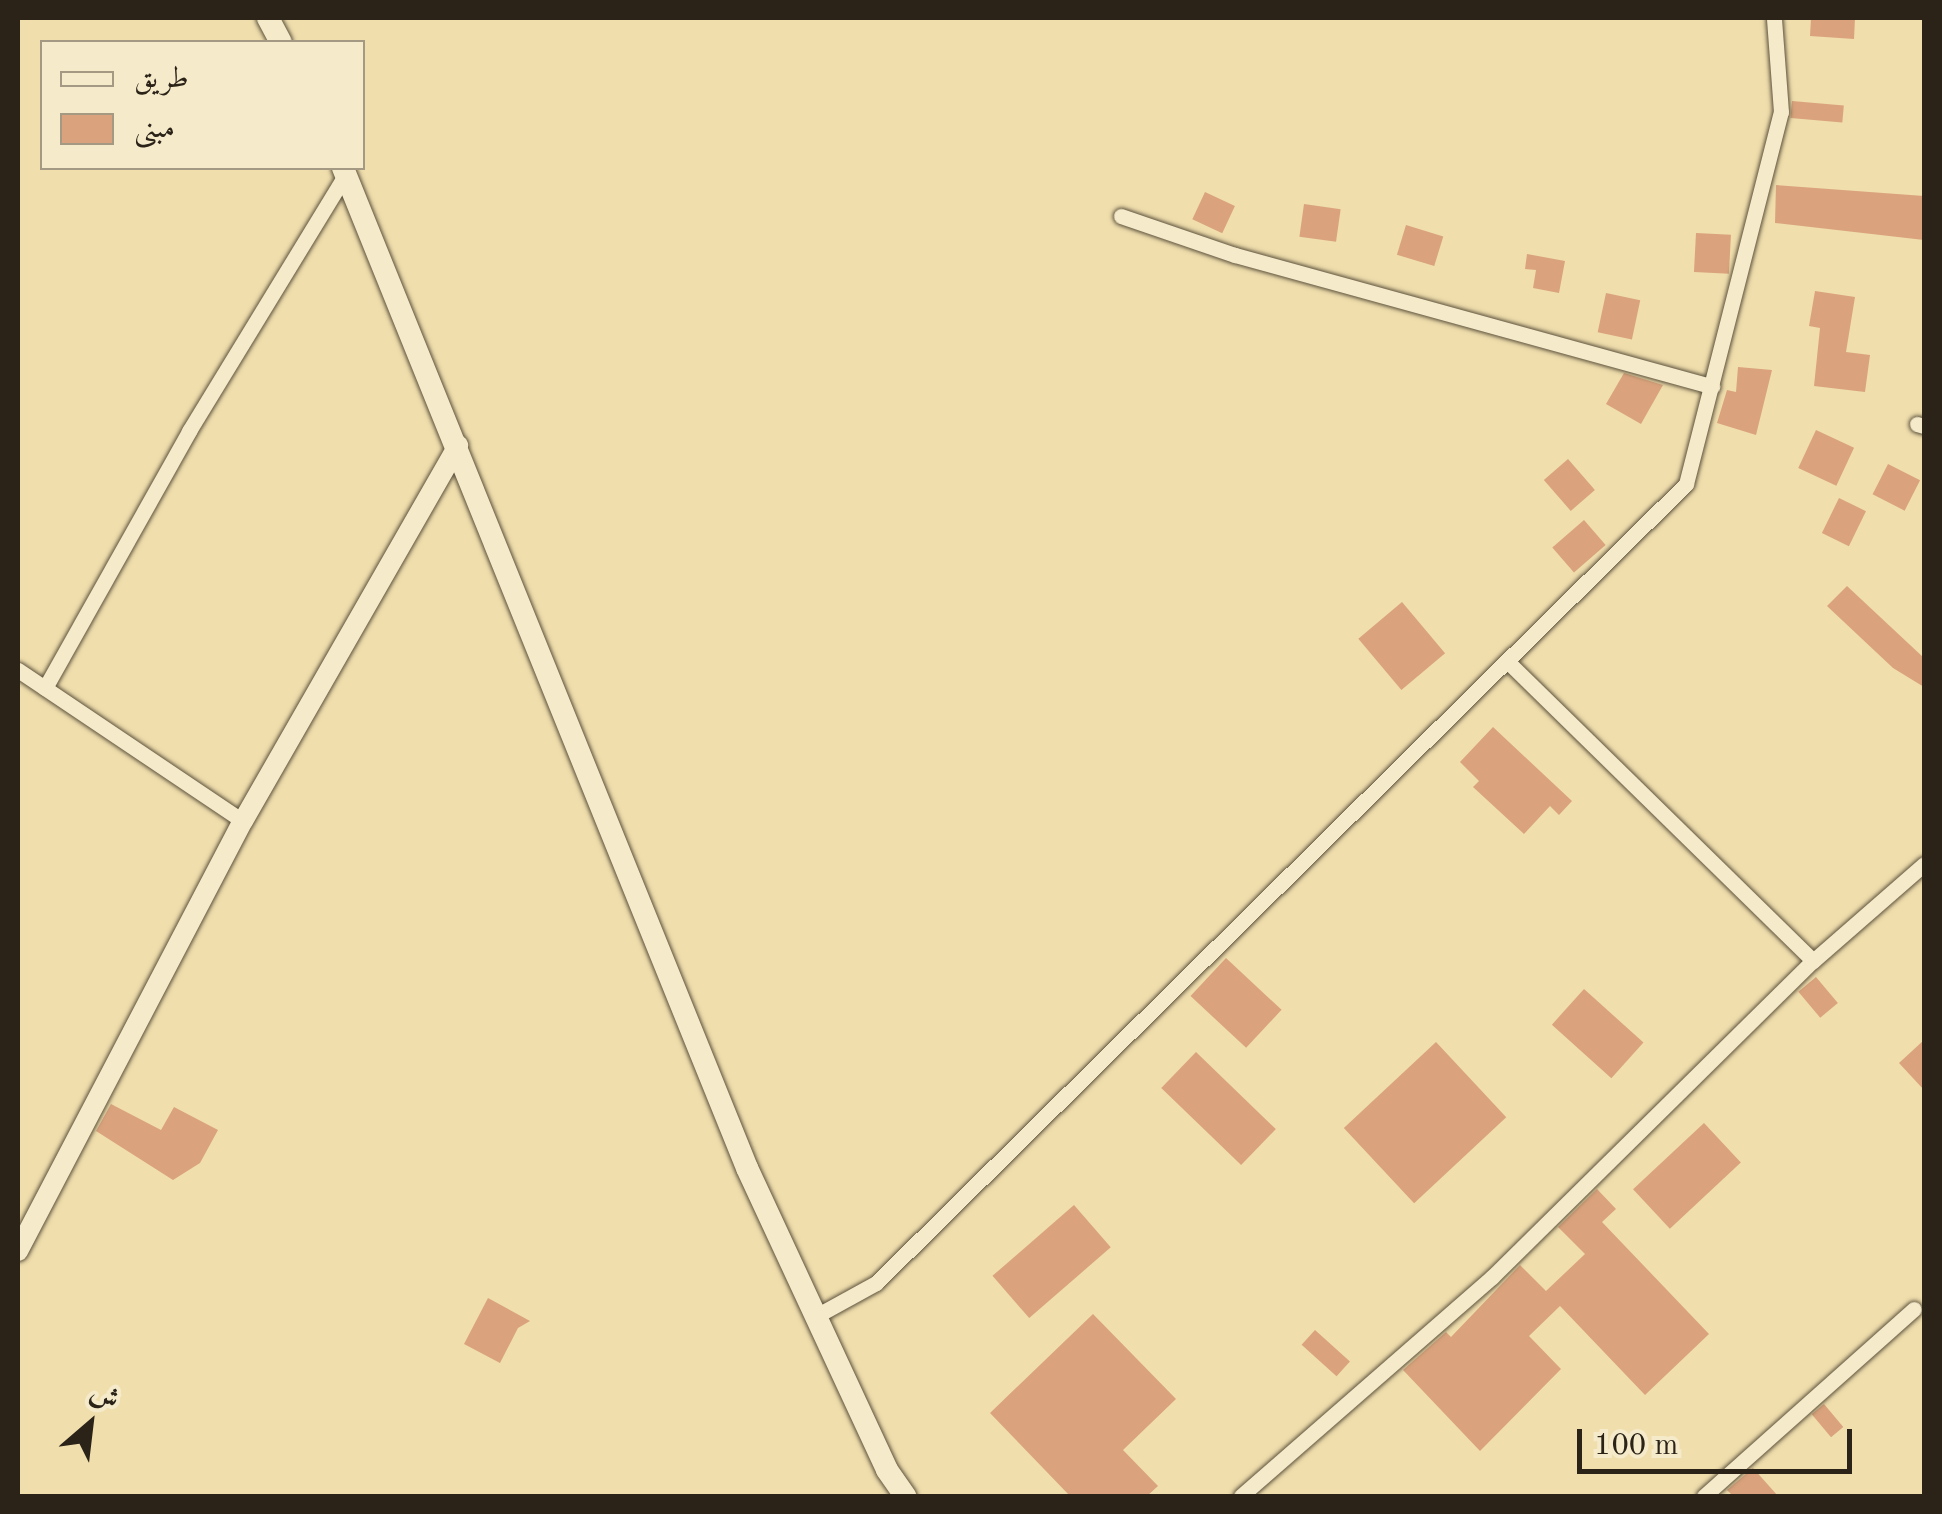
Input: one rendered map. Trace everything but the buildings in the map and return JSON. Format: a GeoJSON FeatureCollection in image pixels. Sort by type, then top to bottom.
{"type":"FeatureCollection","features":[{"type":"Feature","properties":{"kind":"main road"},"geometry":{"type":"LineString","coordinates":[[268,18],[280,40]]}},
{"type":"Feature","properties":{"kind":"main road"},"geometry":{"type":"LineString","coordinates":[[344,170],[747,1168],[905,1496]]}},
{"type":"Feature","properties":{"kind":"street"},"geometry":{"type":"LineString","coordinates":[[816,1316],[876,1283],[1686,484],[1782,112],[1774,18]]}},
{"type":"Feature","properties":{"kind":"street"},"geometry":{"type":"LineString","coordinates":[[45,688],[189,431],[344,170]]}},
{"type":"Feature","properties":{"kind":"street"},"geometry":{"type":"LineString","coordinates":[[1121,216],[1254,260],[1712,386]]}},
{"type":"Feature","properties":{"kind":"street"},"geometry":{"type":"LineString","coordinates":[[18,1251],[243,821],[458,445]]}},
{"type":"Feature","properties":{"kind":"street"},"geometry":{"type":"LineString","coordinates":[[1508,662],[1813,961]]}},
{"type":"Feature","properties":{"kind":"street"},"geometry":{"type":"LineString","coordinates":[[18,670],[243,821]]}},
{"type":"Feature","properties":{"kind":"street"},"geometry":{"type":"LineString","coordinates":[[1241,1496],[1492,1276],[1813,961],[1924,864]]}},
{"type":"Feature","properties":{"kind":"street"},"geometry":{"type":"LineString","coordinates":[[1704,1496],[1914,1308]]}}]}
